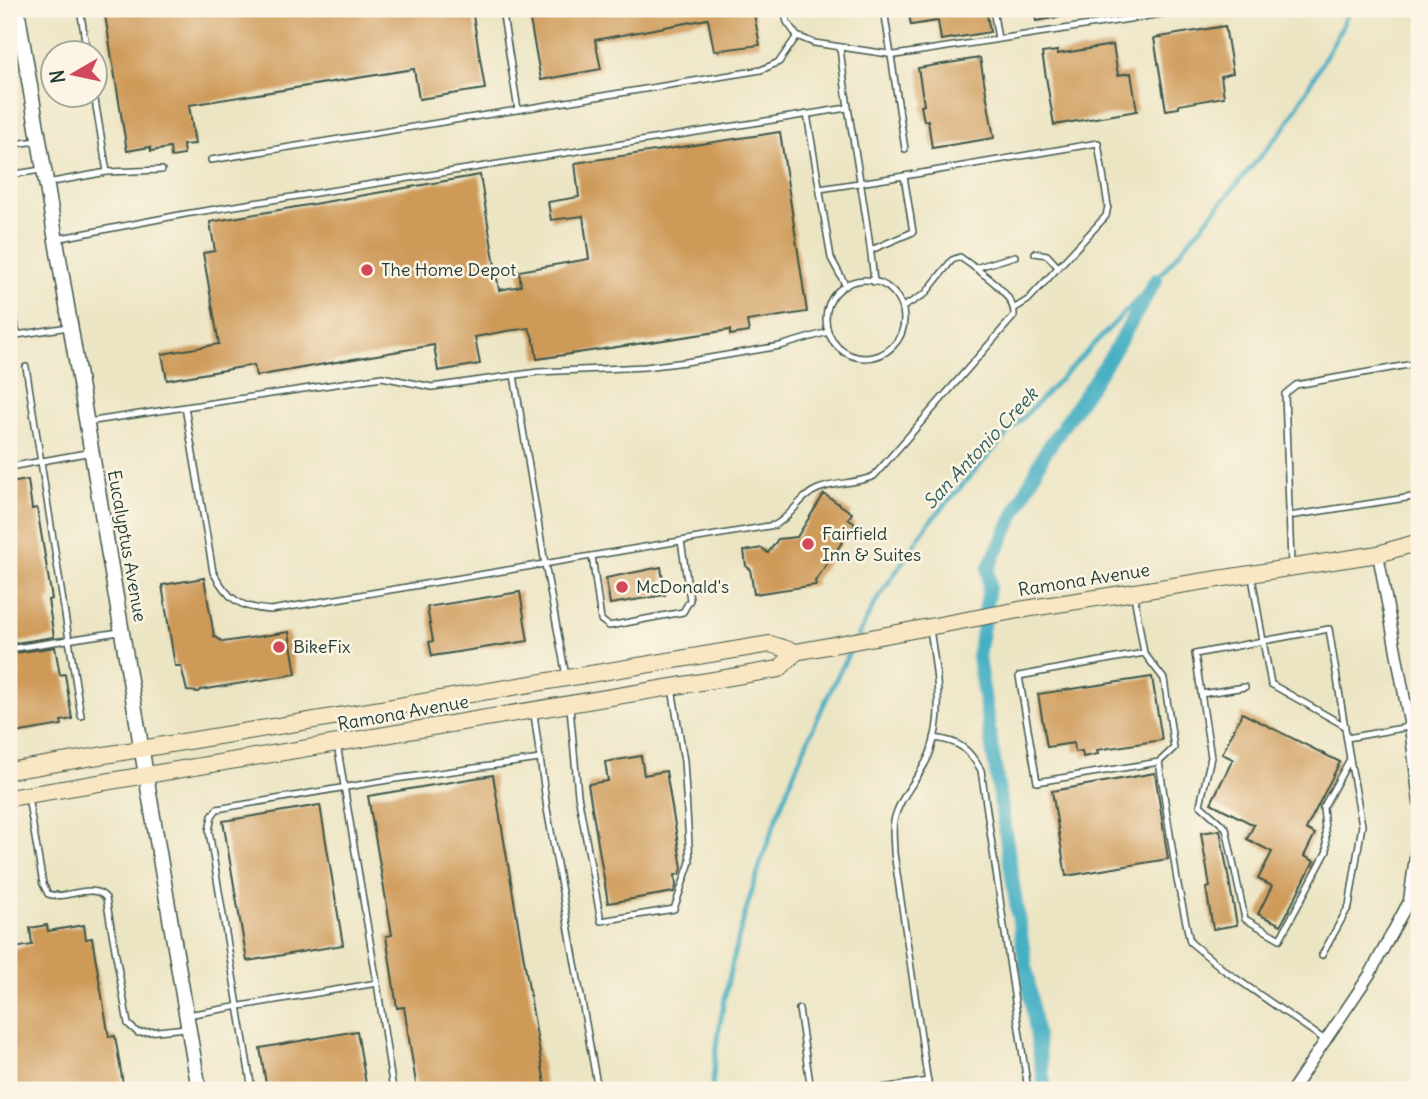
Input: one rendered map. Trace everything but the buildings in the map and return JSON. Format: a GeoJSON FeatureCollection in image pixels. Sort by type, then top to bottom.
{"type":"FeatureCollection","features":[{"type":"Feature","properties":{"kind":"main road","name":"Ramona Avenue"},"geometry":{"type":"LineString","coordinates":[[9,771],[770,644],[796,652],[1019,610],[1378,554],[1419,542]]}},
{"type":"Feature","properties":{"kind":"main road","name":"Ramona Avenue"},"geometry":{"type":"LineString","coordinates":[[1378,554],[1419,554]]}},
{"type":"Feature","properties":{"kind":"main road","name":"Ramona Avenue"},"geometry":{"type":"LineString","coordinates":[[9,798],[779,668],[796,652]]}},
{"type":"Feature","properties":{"kind":"main road"},"geometry":{"type":"LineString","coordinates":[[566,678],[569,705]]}},
{"type":"Feature","properties":{"kind":"street","name":"Eucalyptus Avenue"},"geometry":{"type":"LineString","coordinates":[[17,9],[199,1090]]}},
{"type":"Feature","properties":{"kind":"street"},"geometry":{"type":"LineString","coordinates":[[1378,554],[1414,726],[1419,802]]}},
{"type":"Feature","properties":{"kind":"street"},"geometry":{"type":"LineString","coordinates":[[1292,1090],[1370,974],[1409,901],[1419,828]]}},
{"type":"Feature","properties":{"kind":"lane"},"geometry":{"type":"LineString","coordinates":[[80,9],[85,38]]}},
{"type":"Feature","properties":{"kind":"lane"},"geometry":{"type":"LineString","coordinates":[[502,9],[518,110]]}},
{"type":"Feature","properties":{"kind":"lane"},"geometry":{"type":"LineString","coordinates":[[784,9],[787,22],[797,36],[814,43],[892,55],[1194,9]]}},
{"type":"Feature","properties":{"kind":"lane"},"geometry":{"type":"LineString","coordinates":[[884,9],[905,149]]}},
{"type":"Feature","properties":{"kind":"lane"},"geometry":{"type":"LineString","coordinates":[[993,9],[998,39]]}},
{"type":"Feature","properties":{"kind":"lane"},"geometry":{"type":"LineString","coordinates":[[211,160],[761,70],[779,62],[797,36]]}},
{"type":"Feature","properties":{"kind":"lane"},"geometry":{"type":"LineString","coordinates":[[840,47],[846,108],[871,250],[874,282]]}},
{"type":"Feature","properties":{"kind":"lane"},"geometry":{"type":"LineString","coordinates":[[96,108],[107,172]]}},
{"type":"Feature","properties":{"kind":"lane"},"geometry":{"type":"LineString","coordinates":[[56,239],[199,212],[846,108]]}},
{"type":"Feature","properties":{"kind":"lane"},"geometry":{"type":"LineString","coordinates":[[807,114],[831,258],[846,286]]}},
{"type":"Feature","properties":{"kind":"lane"},"geometry":{"type":"LineString","coordinates":[[9,145],[39,140]]}},
{"type":"Feature","properties":{"kind":"lane"},"geometry":{"type":"LineString","coordinates":[[820,189],[1098,143],[1108,206],[1106,216],[1028,300],[1014,308]]}},
{"type":"Feature","properties":{"kind":"lane"},"geometry":{"type":"LineString","coordinates":[[9,176],[162,170]]}},
{"type":"Feature","properties":{"kind":"lane"},"geometry":{"type":"LineString","coordinates":[[871,250],[913,232],[904,176]]}},
{"type":"Feature","properties":{"kind":"lane"},"geometry":{"type":"LineString","coordinates":[[1035,253],[1047,255],[1058,267]]}},
{"type":"Feature","properties":{"kind":"lane"},"geometry":{"type":"LineString","coordinates":[[975,268],[1015,256]]}},
{"type":"Feature","properties":{"kind":"lane"},"geometry":{"type":"LineString","coordinates":[[185,407],[213,572],[222,588],[234,600],[251,609],[271,610],[775,525],[786,520],[806,496],[818,489],[874,476],[1014,316],[1014,308],[1009,298],[960,257],[952,260],[925,294],[903,307]]}},
{"type":"Feature","properties":{"kind":"lane"},"geometry":{"type":"LineString","coordinates":[[9,282],[17,335]]}},
{"type":"Feature","properties":{"kind":"lane"},"geometry":{"type":"LineString","coordinates":[[853,282],[874,282],[883,284],[895,294],[903,307],[905,322],[900,337],[891,349],[878,357],[862,359],[848,355],[835,345],[828,332],[826,316],[830,302],[840,289],[853,282]]}},
{"type":"Feature","properties":{"kind":"lane"},"geometry":{"type":"LineString","coordinates":[[9,336],[71,327]]}},
{"type":"Feature","properties":{"kind":"lane"},"geometry":{"type":"LineString","coordinates":[[87,422],[382,377],[432,387],[514,375],[687,362],[780,346],[828,332]]}},
{"type":"Feature","properties":{"kind":"lane"},"geometry":{"type":"LineString","coordinates":[[1291,567],[1285,394],[1296,385],[1419,363]]}},
{"type":"Feature","properties":{"kind":"lane"},"geometry":{"type":"LineString","coordinates":[[26,368],[81,716]]}},
{"type":"Feature","properties":{"kind":"lane"},"geometry":{"type":"LineString","coordinates":[[514,375],[566,678]]}},
{"type":"Feature","properties":{"kind":"lane"},"geometry":{"type":"LineString","coordinates":[[9,467],[92,452]]}},
{"type":"Feature","properties":{"kind":"lane"},"geometry":{"type":"LineString","coordinates":[[1289,516],[1419,496]]}},
{"type":"Feature","properties":{"kind":"lane"},"geometry":{"type":"LineString","coordinates":[[592,556],[601,620],[609,626],[683,612],[690,600],[681,541]]}},
{"type":"Feature","properties":{"kind":"lane"},"geometry":{"type":"LineString","coordinates":[[1251,574],[1271,684],[1345,726]]}},
{"type":"Feature","properties":{"kind":"lane"},"geometry":{"type":"LineString","coordinates":[[1133,592],[1144,653],[1164,679],[1174,748],[1159,762],[1037,782],[1019,676],[1144,653]]}},
{"type":"Feature","properties":{"kind":"lane"},"geometry":{"type":"LineString","coordinates":[[922,628],[938,687],[939,718],[922,773],[906,794],[894,820],[894,853],[929,1090]]}},
{"type":"Feature","properties":{"kind":"lane"},"geometry":{"type":"LineString","coordinates":[[1322,955],[1349,906],[1362,825],[1329,629],[1195,654],[1211,757],[1200,805],[1226,828],[1245,919],[1280,939],[1327,851],[1323,808],[1350,759]]}},
{"type":"Feature","properties":{"kind":"lane"},"geometry":{"type":"LineString","coordinates":[[9,649],[122,631]]}},
{"type":"Feature","properties":{"kind":"lane"},"geometry":{"type":"LineString","coordinates":[[569,705],[578,795],[601,921],[674,909],[690,862],[684,761],[671,687]]}},
{"type":"Feature","properties":{"kind":"lane"},"geometry":{"type":"LineString","coordinates":[[1201,694],[1245,687]]}},
{"type":"Feature","properties":{"kind":"lane"},"geometry":{"type":"LineString","coordinates":[[534,710],[540,759],[598,1090]]}},
{"type":"Feature","properties":{"kind":"lane"},"geometry":{"type":"LineString","coordinates":[[1347,738],[1414,726]]}},
{"type":"Feature","properties":{"kind":"lane"},"geometry":{"type":"LineString","coordinates":[[934,738],[953,740],[972,756],[981,770],[1028,1090]]}},
{"type":"Feature","properties":{"kind":"lane"},"geometry":{"type":"LineString","coordinates":[[337,744],[393,1090]]}},
{"type":"Feature","properties":{"kind":"lane"},"geometry":{"type":"LineString","coordinates":[[253,1090],[209,831],[212,816],[218,809],[540,759]]}},
{"type":"Feature","properties":{"kind":"lane"},"geometry":{"type":"LineString","coordinates":[[1159,762],[1177,880],[1190,942],[1224,970],[1325,1040]]}},
{"type":"Feature","properties":{"kind":"lane"},"geometry":{"type":"LineString","coordinates":[[28,795],[45,890],[59,897],[95,890],[106,898],[128,1024],[138,1033],[238,1006],[377,983]]}},
{"type":"Feature","properties":{"kind":"lane"},"geometry":{"type":"LineString","coordinates":[[799,1009],[811,1090]]}},
{"type":"Feature","properties":{"kind":"lane"},"geometry":{"type":"LineString","coordinates":[[869,1090],[928,1081]]}},
{"type":"Feature","properties":{"kind":"waterway","name":"San Antonio Creek"},"geometry":{"type":"LineString","coordinates":[[858,636],[875,603],[928,524],[1010,431],[1156,280],[1286,126],[1350,9]]}},
{"type":"Feature","properties":{"kind":"waterway"},"geometry":{"type":"LineString","coordinates":[[1045,1090],[978,657],[989,587],[988,569],[1044,454],[1111,356],[1156,280]]}},
{"type":"Feature","properties":{"kind":"waterway","name":"San Antonio Creek"},"geometry":{"type":"LineString","coordinates":[[712,1090],[718,1034],[729,977],[761,862],[803,750],[852,647]]}},
{"type":"Feature","properties":{"kind":"place","name":"The Home Depot"},"geometry":{"type":"Point","coordinates":[367,270]}},
{"type":"Feature","properties":{"kind":"place","name":"Fairfield Inn & Suites"},"geometry":{"type":"Point","coordinates":[808,544]}},
{"type":"Feature","properties":{"kind":"place","name":"McDonald's"},"geometry":{"type":"Point","coordinates":[622,587]}},
{"type":"Feature","properties":{"kind":"place","name":"BikeFix"},"geometry":{"type":"Point","coordinates":[279,647]}}]}
